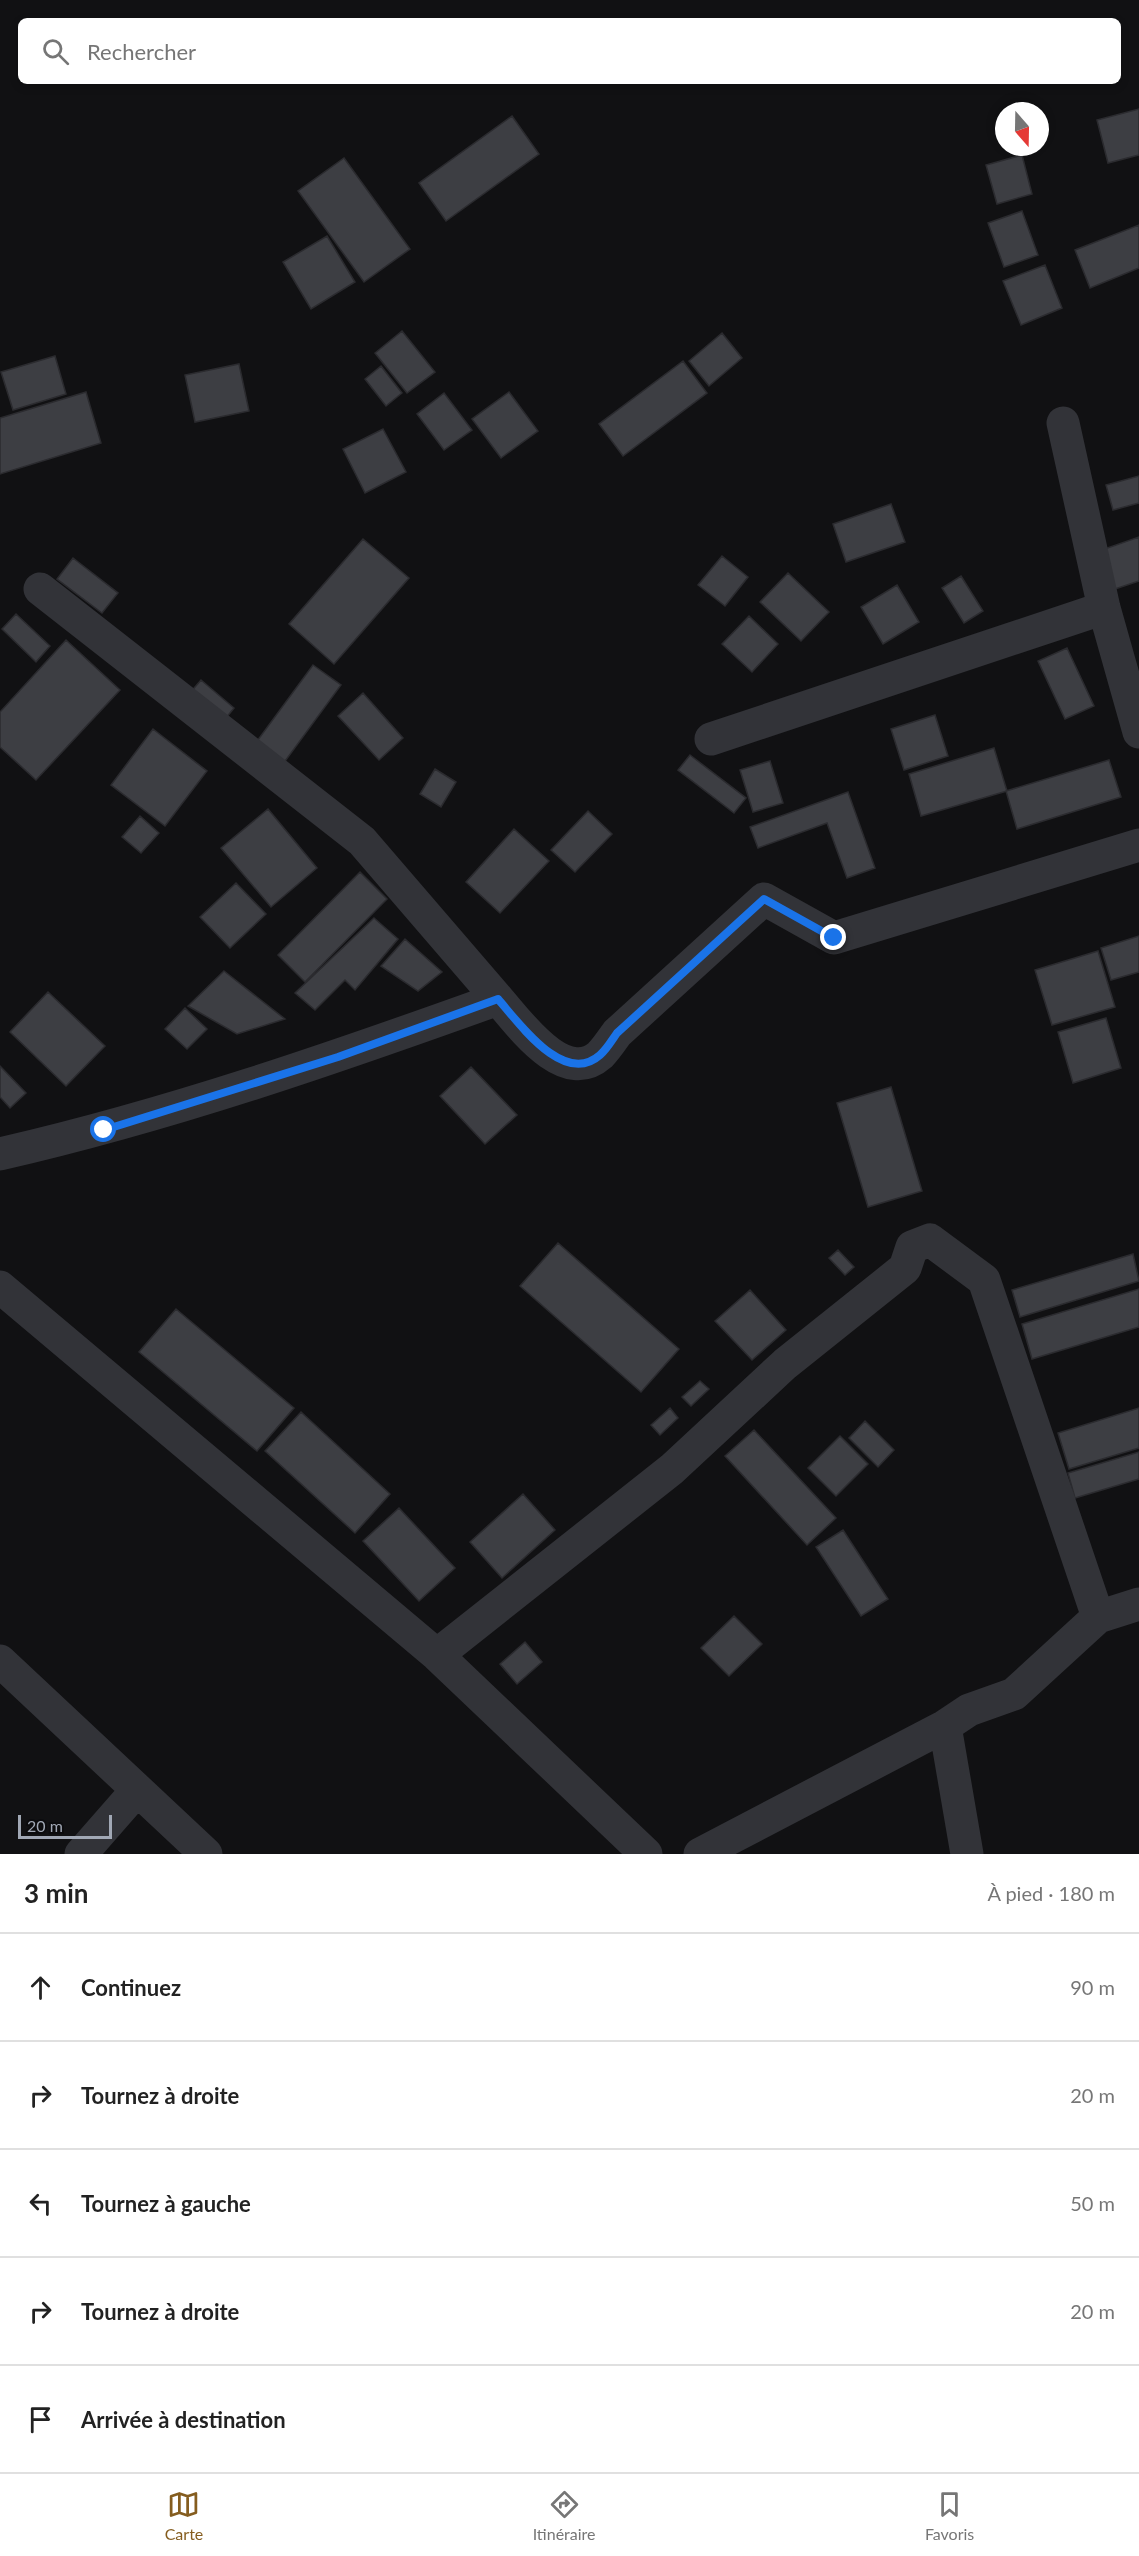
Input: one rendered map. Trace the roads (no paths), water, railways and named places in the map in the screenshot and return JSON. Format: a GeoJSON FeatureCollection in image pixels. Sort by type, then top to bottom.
{"type":"FeatureCollection","features":[{"type":"Feature","properties":{"kind":"street"},"geometry":{"type":"LineString","coordinates":[[1063,423],[1104,608],[1139,732]]}},
{"type":"Feature","properties":{"kind":"street"},"geometry":{"type":"LineString","coordinates":[[40,589],[362,841],[545,1051],[566,1062],[582,1064],[599,1056],[617,1033],[764,899],[834,938],[1139,844]]}},
{"type":"Feature","properties":{"kind":"street"},"geometry":{"type":"LineString","coordinates":[[711,739],[1104,608]]}},
{"type":"Feature","properties":{"kind":"street"},"geometry":{"type":"LineString","coordinates":[[0,1154],[137,1120],[338,1057],[498,999]]}},
{"type":"Feature","properties":{"kind":"street"},"geometry":{"type":"LineString","coordinates":[[436,1655],[672,1470],[785,1364],[905,1268],[912,1247],[930,1240],[984,1280],[1098,1617]]}},
{"type":"Feature","properties":{"kind":"street"},"geometry":{"type":"LineString","coordinates":[[0,1287],[436,1655],[646,1854]]}},
{"type":"Feature","properties":{"kind":"street"},"geometry":{"type":"LineString","coordinates":[[700,1854],[945,1726],[969,1710],[1014,1694],[1098,1617],[1139,1604]]}},
{"type":"Feature","properties":{"kind":"street"},"geometry":{"type":"LineString","coordinates":[[0,1661],[206,1854]]}},
{"type":"Feature","properties":{"kind":"street"},"geometry":{"type":"LineString","coordinates":[[945,1726],[967,1854]]}},
{"type":"Feature","properties":{"kind":"street"},"geometry":{"type":"LineString","coordinates":[[81,1854],[137,1790]]}}]}
